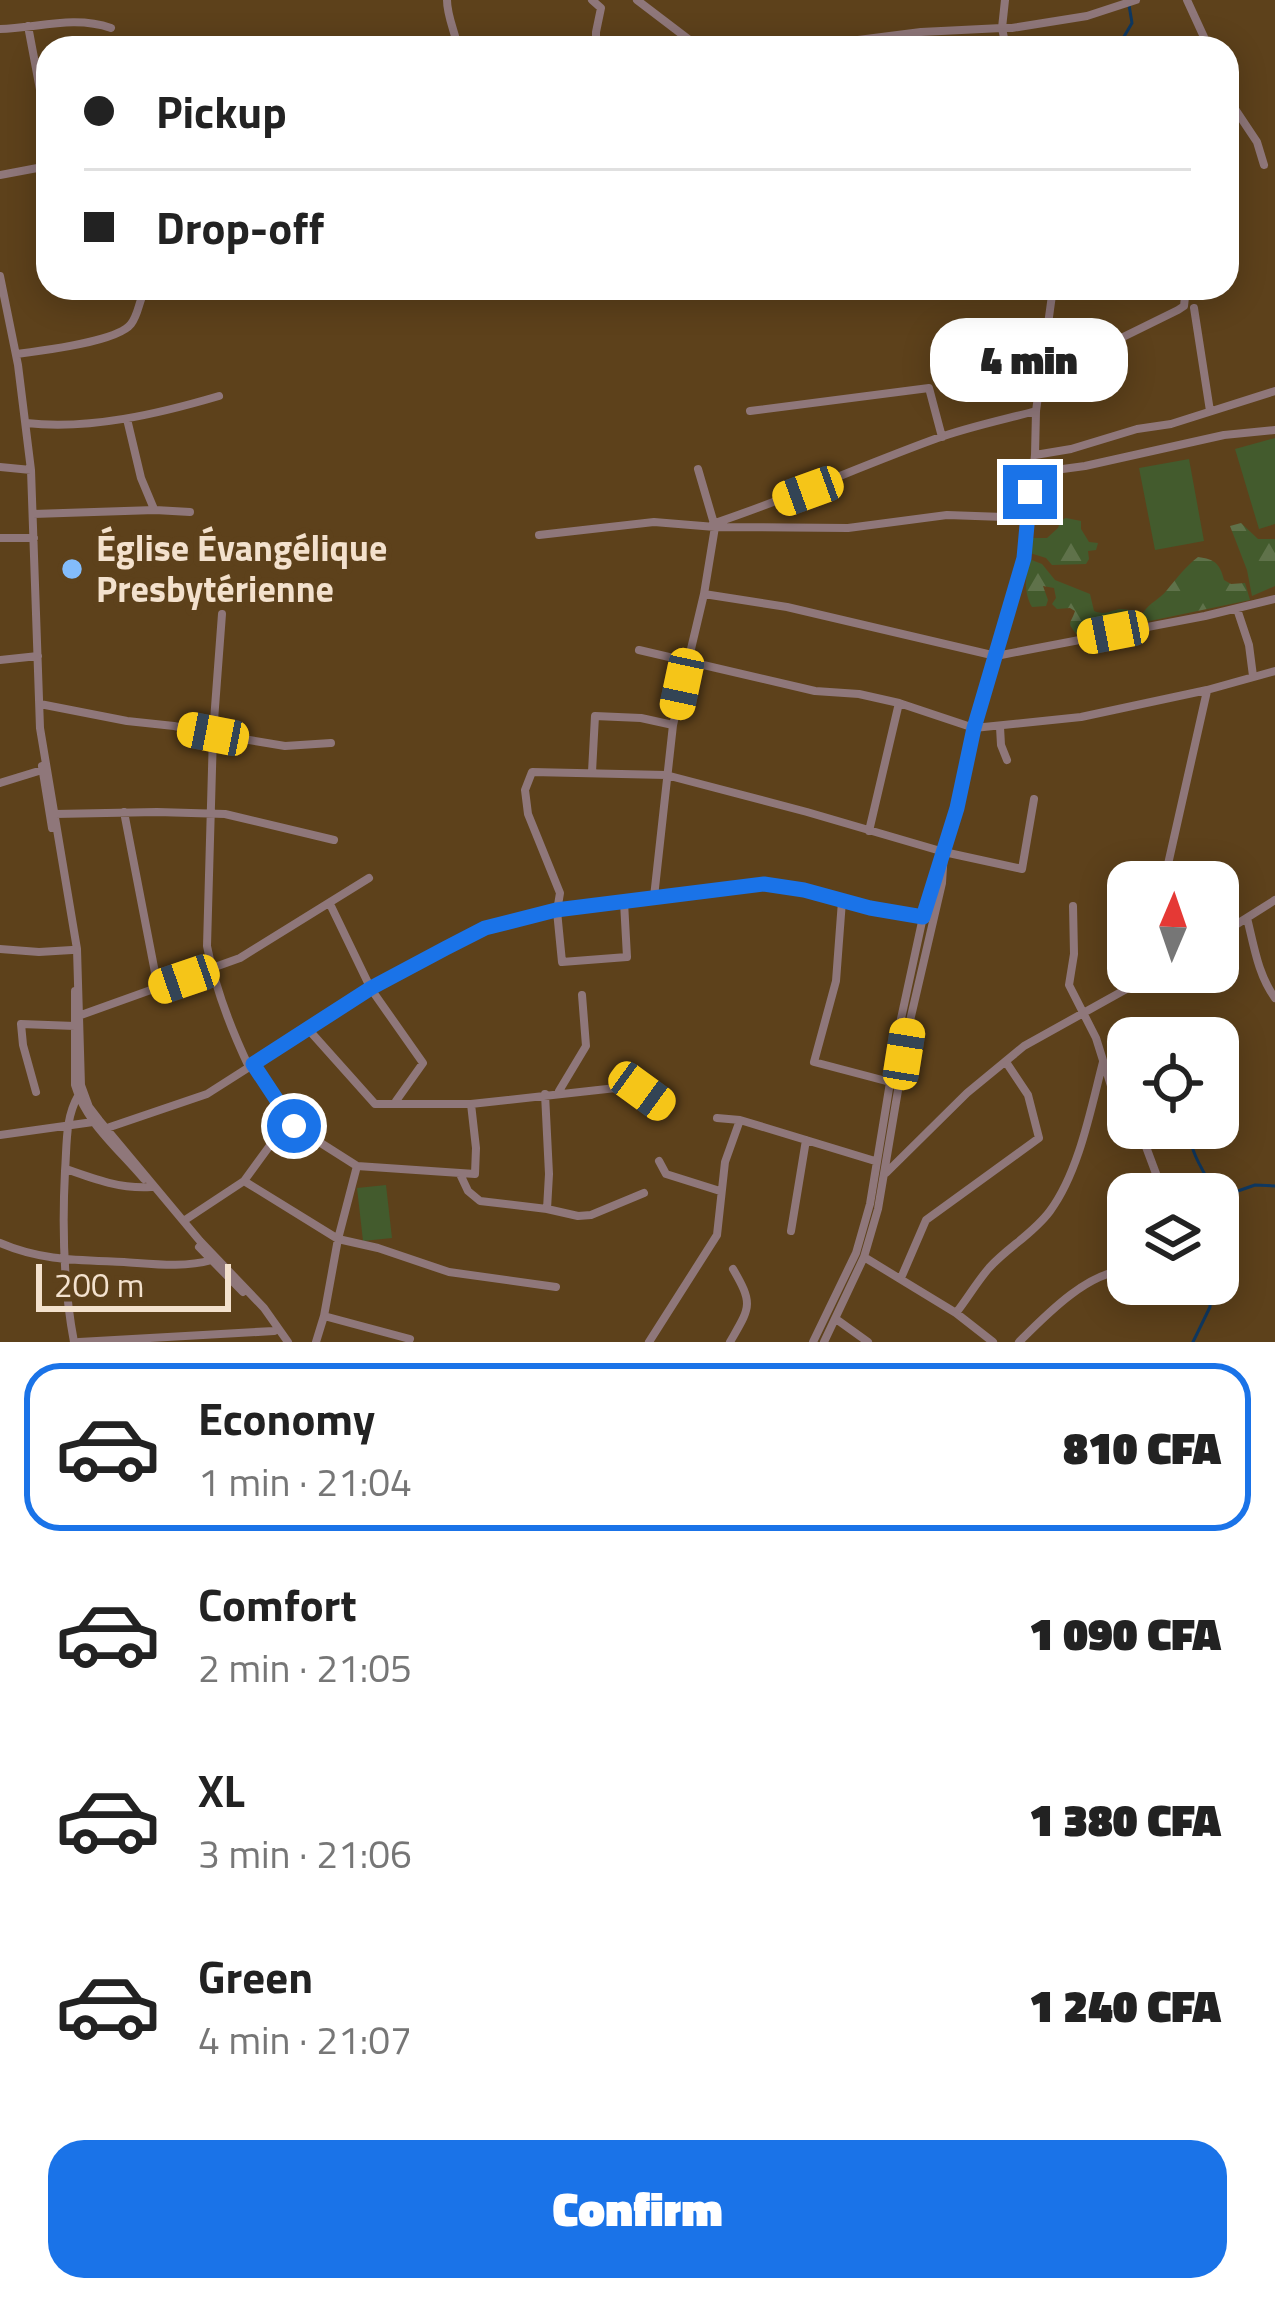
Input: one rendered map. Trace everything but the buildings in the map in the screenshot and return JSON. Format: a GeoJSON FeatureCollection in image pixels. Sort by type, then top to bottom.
{"type":"FeatureCollection","features":[{"type":"Feature","properties":{"kind":"street"},"geometry":{"type":"LineString","coordinates":[[447,0],[456,36]]}},
{"type":"Feature","properties":{"kind":"street"},"geometry":{"type":"LineString","coordinates":[[592,0],[601,8],[596,36]]}},
{"type":"Feature","properties":{"kind":"street"},"geometry":{"type":"LineString","coordinates":[[637,0],[684,36]]}},
{"type":"Feature","properties":{"kind":"street"},"geometry":{"type":"LineString","coordinates":[[1004,36],[1005,0]]}},
{"type":"Feature","properties":{"kind":"street"},"geometry":{"type":"LineString","coordinates":[[890,36],[1034,26],[1136,0]]}},
{"type":"Feature","properties":{"kind":"street"},"geometry":{"type":"LineString","coordinates":[[1187,0],[1204,36]]}},
{"type":"Feature","properties":{"kind":"street"},"geometry":{"type":"LineString","coordinates":[[0,29],[74,21],[111,28]]}},
{"type":"Feature","properties":{"kind":"street"},"geometry":{"type":"LineString","coordinates":[[28,26],[36,68]]}},
{"type":"Feature","properties":{"kind":"street"},"geometry":{"type":"LineString","coordinates":[[921,32],[921,36]]}},
{"type":"Feature","properties":{"kind":"street"},"geometry":{"type":"LineString","coordinates":[[1239,116],[1257,142],[1264,165]]}},
{"type":"Feature","properties":{"kind":"street"},"geometry":{"type":"LineString","coordinates":[[0,175],[36,168]]}},
{"type":"Feature","properties":{"kind":"street"},"geometry":{"type":"LineString","coordinates":[[0,276],[31,470],[42,770],[73,950],[75,1085],[96,1121],[284,1342]]}},
{"type":"Feature","properties":{"kind":"street"},"geometry":{"type":"LineString","coordinates":[[16,354],[122,332],[133,322],[139,300]]}},
{"type":"Feature","properties":{"kind":"street"},"geometry":{"type":"LineString","coordinates":[[813,1342],[856,1253],[870,1204],[923,917],[1024,558],[1051,300]]}},
{"type":"Feature","properties":{"kind":"street"},"geometry":{"type":"LineString","coordinates":[[1040,373],[1056,370],[1184,306],[1185,300]]}},
{"type":"Feature","properties":{"kind":"street"},"geometry":{"type":"LineString","coordinates":[[1194,308],[1210,410]]}},
{"type":"Feature","properties":{"kind":"street"},"geometry":{"type":"LineString","coordinates":[[750,411],[929,388],[942,437]]}},
{"type":"Feature","properties":{"kind":"street"},"geometry":{"type":"LineString","coordinates":[[1035,455],[1171,424],[1275,391]]}},
{"type":"Feature","properties":{"kind":"street"},"geometry":{"type":"LineString","coordinates":[[26,423],[52,426],[127,419],[219,396]]}},
{"type":"Feature","properties":{"kind":"street"},"geometry":{"type":"LineString","coordinates":[[715,525],[942,437],[1036,411]]}},
{"type":"Feature","properties":{"kind":"street"},"geometry":{"type":"LineString","coordinates":[[127,419],[154,510]]}},
{"type":"Feature","properties":{"kind":"street"},"geometry":{"type":"LineString","coordinates":[[1033,473],[1224,435],[1275,430]]}},
{"type":"Feature","properties":{"kind":"street"},"geometry":{"type":"LineString","coordinates":[[0,467],[31,470]]}},
{"type":"Feature","properties":{"kind":"street"},"geometry":{"type":"LineString","coordinates":[[654,897],[673,725],[715,525],[698,469]]}},
{"type":"Feature","properties":{"kind":"street"},"geometry":{"type":"LineString","coordinates":[[33,514],[190,512]]}},
{"type":"Feature","properties":{"kind":"street"},"geometry":{"type":"LineString","coordinates":[[539,535],[654,522],[848,528],[947,514],[1029,518]]}},
{"type":"Feature","properties":{"kind":"street"},"geometry":{"type":"LineString","coordinates":[[0,538],[34,538]]}},
{"type":"Feature","properties":{"kind":"street"},"geometry":{"type":"LineString","coordinates":[[704,594],[996,656],[1275,599]]}},
{"type":"Feature","properties":{"kind":"street"},"geometry":{"type":"LineString","coordinates":[[1237,609],[1253,676]]}},
{"type":"Feature","properties":{"kind":"street"},"geometry":{"type":"LineString","coordinates":[[222,614],[207,946],[233,1034],[294,1126],[357,1166],[475,1174],[471,1104]]}},
{"type":"Feature","properties":{"kind":"street"},"geometry":{"type":"LineString","coordinates":[[639,650],[815,691],[899,703],[974,728],[1081,717],[1275,671]]}},
{"type":"Feature","properties":{"kind":"street"},"geometry":{"type":"LineString","coordinates":[[0,660],[38,656]]}},
{"type":"Feature","properties":{"kind":"street"},"geometry":{"type":"LineString","coordinates":[[1169,861],[1207,690]]}},
{"type":"Feature","properties":{"kind":"street"},"geometry":{"type":"LineString","coordinates":[[869,831],[899,703]]}},
{"type":"Feature","properties":{"kind":"street"},"geometry":{"type":"LineString","coordinates":[[40,704],[285,746],[331,743]]}},
{"type":"Feature","properties":{"kind":"street"},"geometry":{"type":"LineString","coordinates":[[592,772],[595,716],[673,725]]}},
{"type":"Feature","properties":{"kind":"street"},"geometry":{"type":"LineString","coordinates":[[1000,727],[1007,760]]}},
{"type":"Feature","properties":{"kind":"street"},"geometry":{"type":"LineString","coordinates":[[40,728],[77,949],[81,1085],[89,1106],[96,1121],[263,1308],[284,1342]]}},
{"type":"Feature","properties":{"kind":"street"},"geometry":{"type":"LineString","coordinates":[[0,783],[42,770]]}},
{"type":"Feature","properties":{"kind":"street"},"geometry":{"type":"LineString","coordinates":[[624,902],[627,957],[562,962],[556,910],[560,893],[528,814],[525,790],[532,772],[666,775],[1022,869],[1034,799]]}},
{"type":"Feature","properties":{"kind":"street"},"geometry":{"type":"LineString","coordinates":[[124,812],[158,988]]}},
{"type":"Feature","properties":{"kind":"street"},"geometry":{"type":"LineString","coordinates":[[55,814],[211,813],[249,817],[334,840]]}},
{"type":"Feature","properties":{"kind":"street"},"geometry":{"type":"LineString","coordinates":[[824,1342],[864,1257],[942,883],[944,852]]}},
{"type":"Feature","properties":{"kind":"street"},"geometry":{"type":"LineString","coordinates":[[81,1015],[240,958],[369,878]]}},
{"type":"Feature","properties":{"kind":"street"},"geometry":{"type":"LineString","coordinates":[[107,1128],[207,1094],[371,988],[485,928],[556,910],[764,884],[923,917]]}},
{"type":"Feature","properties":{"kind":"street"},"geometry":{"type":"LineString","coordinates":[[1239,923],[1275,899]]}},
{"type":"Feature","properties":{"kind":"street"},"geometry":{"type":"LineString","coordinates":[[842,901],[836,981],[814,1062],[890,1082]]}},
{"type":"Feature","properties":{"kind":"street"},"geometry":{"type":"LineString","coordinates":[[330,904],[371,988],[423,1064],[395,1102]]}},
{"type":"Feature","properties":{"kind":"street"},"geometry":{"type":"LineString","coordinates":[[1073,906],[1069,985],[1096,1038],[1107,1074]]}},
{"type":"Feature","properties":{"kind":"street"},"geometry":{"type":"LineString","coordinates":[[1247,918],[1260,976],[1275,998]]}},
{"type":"Feature","properties":{"kind":"street"},"geometry":{"type":"LineString","coordinates":[[0,949],[73,950]]}},
{"type":"Feature","properties":{"kind":"street"},"geometry":{"type":"LineString","coordinates":[[883,1176],[1024,1046],[1115,993]]}},
{"type":"Feature","properties":{"kind":"street"},"geometry":{"type":"LineString","coordinates":[[558,1093],[586,1046],[582,994]]}},
{"type":"Feature","properties":{"kind":"street"},"geometry":{"type":"LineString","coordinates":[[36,1093],[21,1024],[75,1026]]}},
{"type":"Feature","properties":{"kind":"street"},"geometry":{"type":"LineString","coordinates":[[308,1029],[375,1104],[471,1104],[616,1088],[642,1091],[664,1107]]}},
{"type":"Feature","properties":{"kind":"street"},"geometry":{"type":"LineString","coordinates":[[901,1278],[926,1220],[1039,1138],[1028,1095],[1006,1062]]}},
{"type":"Feature","properties":{"kind":"street"},"geometry":{"type":"LineString","coordinates":[[956,1313],[992,1266],[1031,1234],[1066,1185],[1103,1062]]}},
{"type":"Feature","properties":{"kind":"street"},"geometry":{"type":"LineString","coordinates":[[544,1094],[547,1209]]}},
{"type":"Feature","properties":{"kind":"street"},"geometry":{"type":"LineString","coordinates":[[78,1096],[68,1126],[62,1215],[66,1299],[76,1342],[274,1331]]}},
{"type":"Feature","properties":{"kind":"street"},"geometry":{"type":"LineString","coordinates":[[717,1118],[740,1120],[875,1161]]}},
{"type":"Feature","properties":{"kind":"street"},"geometry":{"type":"LineString","coordinates":[[649,1342],[717,1235],[720,1191],[740,1120]]}},
{"type":"Feature","properties":{"kind":"street"},"geometry":{"type":"LineString","coordinates":[[0,1135],[96,1121]]}},
{"type":"Feature","properties":{"kind":"street"},"geometry":{"type":"LineString","coordinates":[[185,1220],[244,1181],[271,1144],[294,1126]]}},
{"type":"Feature","properties":{"kind":"street"},"geometry":{"type":"LineString","coordinates":[[791,1231],[806,1140]]}},
{"type":"Feature","properties":{"kind":"street"},"geometry":{"type":"LineString","coordinates":[[659,1161],[666,1174],[720,1191]]}},
{"type":"Feature","properties":{"kind":"street"},"geometry":{"type":"LineString","coordinates":[[316,1342],[357,1166]]}},
{"type":"Feature","properties":{"kind":"street"},"geometry":{"type":"LineString","coordinates":[[66,1169],[110,1184],[151,1187]]}},
{"type":"Feature","properties":{"kind":"street"},"geometry":{"type":"LineString","coordinates":[[460,1174],[468,1191],[480,1201],[578,1216],[644,1192]]}},
{"type":"Feature","properties":{"kind":"street"},"geometry":{"type":"LineString","coordinates":[[244,1181],[338,1239],[449,1272],[556,1287]]}},
{"type":"Feature","properties":{"kind":"street"},"geometry":{"type":"LineString","coordinates":[[0,1243],[64,1261],[187,1266],[212,1260]]}},
{"type":"Feature","properties":{"kind":"street"},"geometry":{"type":"LineString","coordinates":[[864,1257],[956,1313],[993,1342]]}},
{"type":"Feature","properties":{"kind":"street"},"geometry":{"type":"LineString","coordinates":[[734,1269],[749,1303],[734,1341]]}},
{"type":"Feature","properties":{"kind":"street"},"geometry":{"type":"LineString","coordinates":[[1019,1342],[1050,1310],[1107,1272]]}},
{"type":"Feature","properties":{"kind":"street"},"geometry":{"type":"LineString","coordinates":[[324,1316],[410,1339],[408,1342]]}},
{"type":"Feature","properties":{"kind":"street"},"geometry":{"type":"LineString","coordinates":[[836,1319],[868,1342]]}},
{"type":"Feature","properties":{"kind":"green space"},"geometry":{"type":"Polygon","coordinates":[[[1275,438],[1275,524],[1259,529],[1235,449],[1275,438]]]}},
{"type":"Feature","properties":{"kind":"green space"},"geometry":{"type":"Polygon","coordinates":[[[1189,459],[1204,541],[1155,550],[1139,468],[1189,459]]]}},
{"type":"Feature","properties":{"kind":"green space"},"geometry":{"type":"Polygon","coordinates":[[[1066,518],[1081,521],[1089,542],[1098,543],[1096,550],[1088,551],[1086,564],[1052,565],[1030,553],[1033,538],[1047,538],[1066,518]]]}},
{"type":"Feature","properties":{"kind":"green space"},"geometry":{"type":"Polygon","coordinates":[[[1241,523],[1258,539],[1275,539],[1275,586],[1252,596],[1230,526],[1241,523]]]}},
{"type":"Feature","properties":{"kind":"green space"},"geometry":{"type":"Polygon","coordinates":[[[1198,557],[1216,563],[1231,584],[1245,583],[1250,600],[1078,636],[1070,624],[1075,611],[1052,604],[1054,588],[1043,586],[1046,606],[1032,607],[1027,595],[1029,559],[1042,564],[1055,580],[1090,594],[1094,611],[1143,613],[1198,557]]]}},
{"type":"Feature","properties":{"kind":"green space"},"geometry":{"type":"Polygon","coordinates":[[[386,1185],[392,1238],[363,1241],[357,1188],[386,1185]]]}},
{"type":"Feature","properties":{"kind":"waterway"},"geometry":{"type":"LineString","coordinates":[[1124,36],[1132,23],[1129,5]]}},
{"type":"Feature","properties":{"kind":"waterway"},"geometry":{"type":"LineString","coordinates":[[1193,1149],[1204,1173]]}},
{"type":"Feature","properties":{"kind":"waterway"},"geometry":{"type":"LineString","coordinates":[[1239,1191],[1275,1186]]}},
{"type":"Feature","properties":{"kind":"waterway"},"geometry":{"type":"LineString","coordinates":[[1193,1342],[1210,1305]]}},
{"type":"Feature","properties":{"kind":"place","name":"Église Évangélique Presbytérienne"},"geometry":{"type":"Point","coordinates":[72,569]}},
{"type":"Feature","properties":{"kind":"route"},"geometry":{"type":"LineString","coordinates":[[294,1126],[253,1064],[371,988],[485,928],[556,910],[764,884],[923,917],[1024,558],[1030,492]]}}]}
